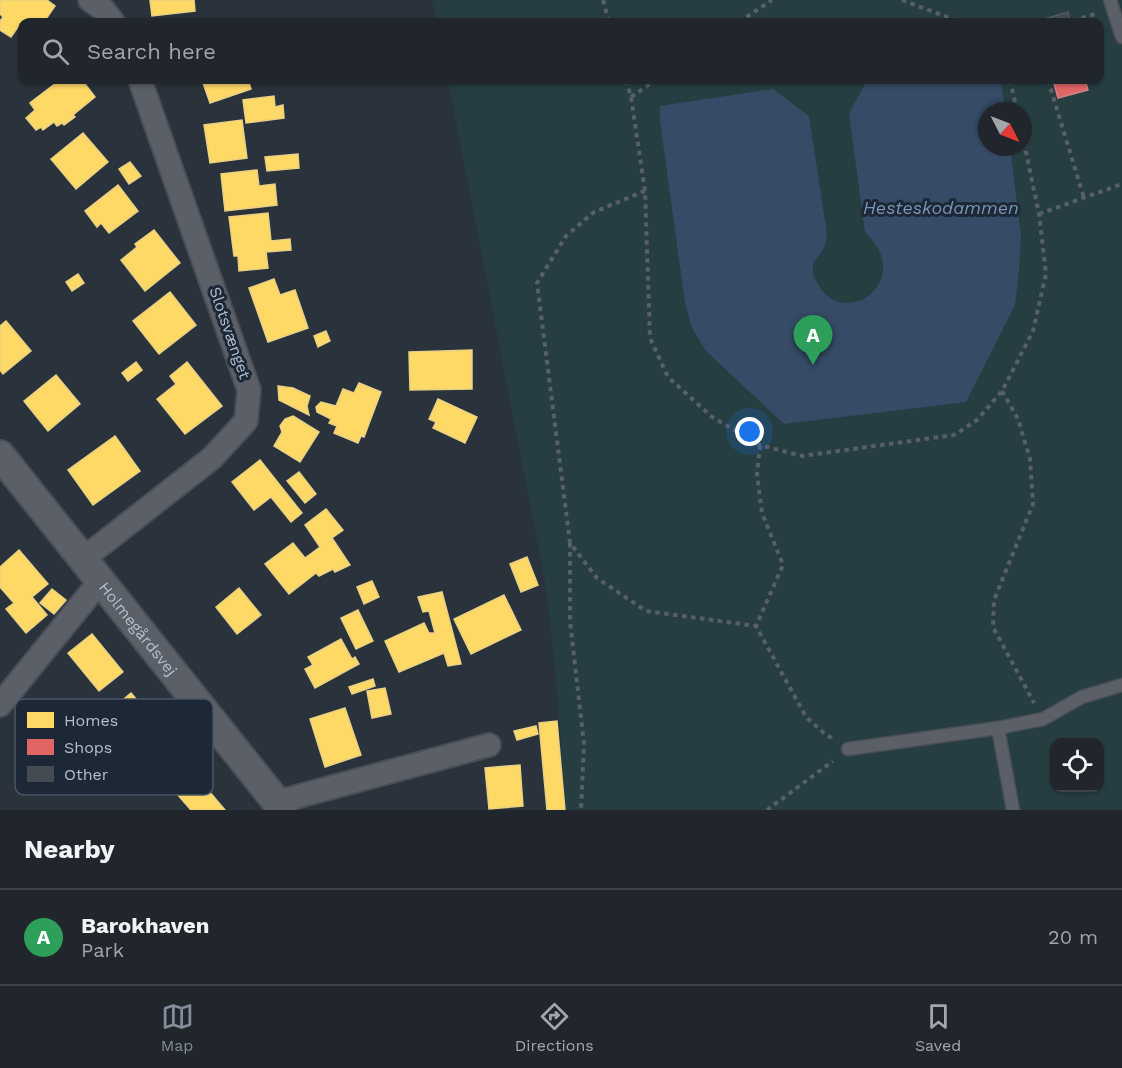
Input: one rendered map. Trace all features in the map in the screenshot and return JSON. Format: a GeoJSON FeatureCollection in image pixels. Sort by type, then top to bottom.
{"type":"FeatureCollection","features":[{"type":"Feature","properties":{"kind":"street"},"geometry":{"type":"LineString","coordinates":[[90,0],[104,10],[110,18]]}},
{"type":"Feature","properties":{"kind":"street","name":"Slotsvænget"},"geometry":{"type":"LineString","coordinates":[[0,705],[92,570],[212,458],[246,421],[249,390],[141,84]]}},
{"type":"Feature","properties":{"kind":"street","name":"Holmegårdsvej"},"geometry":{"type":"LineString","coordinates":[[0,455],[195,699]]}},
{"type":"Feature","properties":{"kind":"street","name":"Holmegårdsvej"},"geometry":{"type":"LineString","coordinates":[[213,722],[280,806],[489,745]]}},
{"type":"Feature","properties":{"kind":"lane"},"geometry":{"type":"LineString","coordinates":[[1110,0],[1122,37]]}},
{"type":"Feature","properties":{"kind":"lane"},"geometry":{"type":"LineString","coordinates":[[848,749],[998,728],[1044,719],[1082,698],[1122,685]]}},
{"type":"Feature","properties":{"kind":"lane"},"geometry":{"type":"LineString","coordinates":[[998,728],[1013,810]]}},
{"type":"Feature","properties":{"kind":"path"},"geometry":{"type":"LineString","coordinates":[[603,0],[608,18]]}},
{"type":"Feature","properties":{"kind":"path"},"geometry":{"type":"LineString","coordinates":[[745,18],[772,0]]}},
{"type":"Feature","properties":{"kind":"path"},"geometry":{"type":"LineString","coordinates":[[902,0],[949,18]]}},
{"type":"Feature","properties":{"kind":"path"},"geometry":{"type":"LineString","coordinates":[[627,84],[645,191],[650,338],[668,377],[712,417],[760,445],[802,456],[954,435],[977,420],[1002,391],[1033,331],[1046,274],[1039,214],[1027,156]]}},
{"type":"Feature","properties":{"kind":"path"},"geometry":{"type":"LineString","coordinates":[[631,97],[650,84]]}},
{"type":"Feature","properties":{"kind":"path"},"geometry":{"type":"LineString","coordinates":[[1011,84],[1015,102]]}},
{"type":"Feature","properties":{"kind":"path"},"geometry":{"type":"LineString","coordinates":[[1049,84],[1084,198]]}},
{"type":"Feature","properties":{"kind":"path"},"geometry":{"type":"LineString","coordinates":[[1039,214],[1122,184]]}},
{"type":"Feature","properties":{"kind":"path"},"geometry":{"type":"LineString","coordinates":[[581,810],[584,744],[570,621],[570,543],[537,283],[566,236],[594,212],[645,191]]}},
{"type":"Feature","properties":{"kind":"path"},"geometry":{"type":"LineString","coordinates":[[1002,391],[1018,419],[1030,459],[1033,504],[994,600],[993,627],[1044,719]]}},
{"type":"Feature","properties":{"kind":"path"},"geometry":{"type":"LineString","coordinates":[[756,626],[783,565],[762,513],[757,474],[760,445]]}},
{"type":"Feature","properties":{"kind":"path"},"geometry":{"type":"LineString","coordinates":[[570,543],[597,578],[646,611],[756,626]]}},
{"type":"Feature","properties":{"kind":"path"},"geometry":{"type":"LineString","coordinates":[[756,626],[806,717],[824,733],[848,749],[767,810]]}},
{"type":"Feature","properties":{"kind":"green space"},"geometry":{"type":"Polygon","coordinates":[[[432,0],[1122,0],[1122,810],[566,810],[555,666],[545,582],[449,84],[1104,84],[1104,18],[436,18],[432,0]]]}},
{"type":"Feature","properties":{"kind":"water","name":"Hesteskodammen"},"geometry":{"type":"Polygon","coordinates":[[[865,84],[1002,84],[1004,102],[978,102],[978,156],[1011,156],[1021,236],[1019,270],[1015,305],[966,402],[784,424],[706,351],[692,328],[685,303],[660,121],[660,106],[773,89],[809,116],[827,234],[824,248],[813,264],[813,273],[825,294],[836,301],[849,303],[861,300],[872,293],[879,283],[883,270],[881,255],[865,232],[849,114],[865,84]]]}},
{"type":"Feature","properties":{"kind":"building: Homes"},"geometry":{"type":"Polygon","coordinates":[[[0,0],[47,0],[55,6],[47,18],[18,18],[18,27],[11,37],[0,30],[0,21],[3,17],[0,14],[0,0]]]}},
{"type":"Feature","properties":{"kind":"building: Homes"},"geometry":{"type":"Polygon","coordinates":[[[150,0],[194,0],[195,11],[152,16],[150,0]]]}},
{"type":"Feature","properties":{"kind":"building: Homes"},"geometry":{"type":"Polygon","coordinates":[[[55,84],[85,84],[95,97],[64,125],[62,123],[57,126],[54,122],[43,130],[41,127],[36,130],[26,118],[35,110],[30,103],[55,84]]]}},
{"type":"Feature","properties":{"kind":"building: Homes"},"geometry":{"type":"Polygon","coordinates":[[[203,84],[249,84],[251,89],[210,103],[203,84]]]}},
{"type":"Feature","properties":{"kind":"building: Homes"},"geometry":{"type":"Polygon","coordinates":[[[274,96],[275,107],[283,105],[284,118],[246,123],[243,100],[274,96]]]}},
{"type":"Feature","properties":{"kind":"building: Homes"},"geometry":{"type":"Polygon","coordinates":[[[242,120],[247,158],[210,163],[204,125],[242,120]]]}},
{"type":"Feature","properties":{"kind":"building: Homes"},"geometry":{"type":"Polygon","coordinates":[[[83,133],[108,162],[76,189],[51,159],[83,133]]]}},
{"type":"Feature","properties":{"kind":"building: Homes"},"geometry":{"type":"Polygon","coordinates":[[[298,154],[299,168],[267,171],[265,157],[298,154]]]}},
{"type":"Feature","properties":{"kind":"building: Homes"},"geometry":{"type":"Polygon","coordinates":[[[130,162],[141,176],[129,184],[119,169],[130,162]]]}},
{"type":"Feature","properties":{"kind":"building: Homes"},"geometry":{"type":"Polygon","coordinates":[[[257,170],[259,186],[275,184],[277,205],[225,211],[221,174],[257,170]]]}},
{"type":"Feature","properties":{"kind":"building: Homes"},"geometry":{"type":"Polygon","coordinates":[[[118,185],[138,211],[109,233],[101,223],[97,227],[85,211],[118,185]]]}},
{"type":"Feature","properties":{"kind":"building: Homes"},"geometry":{"type":"Polygon","coordinates":[[[268,213],[271,241],[290,239],[291,250],[266,252],[268,268],[239,271],[238,256],[234,256],[229,217],[268,213]]]}},
{"type":"Feature","properties":{"kind":"building: Homes"},"geometry":{"type":"Polygon","coordinates":[[[154,230],[180,263],[145,291],[121,260],[137,247],[135,244],[154,230]]]}},
{"type":"Feature","properties":{"kind":"building: Homes"},"geometry":{"type":"Polygon","coordinates":[[[78,274],[84,283],[72,291],[66,282],[78,274]]]}},
{"type":"Feature","properties":{"kind":"building: Homes"},"geometry":{"type":"Polygon","coordinates":[[[274,279],[280,295],[295,290],[308,328],[268,342],[249,288],[274,279]]]}},
{"type":"Feature","properties":{"kind":"building: Homes"},"geometry":{"type":"Polygon","coordinates":[[[170,292],[196,325],[159,354],[133,321],[170,292]]]}},
{"type":"Feature","properties":{"kind":"building: Homes"},"geometry":{"type":"Polygon","coordinates":[[[6,321],[31,351],[3,374],[0,370],[0,326],[6,321]]]}},
{"type":"Feature","properties":{"kind":"building: Homes"},"geometry":{"type":"Polygon","coordinates":[[[326,331],[330,341],[318,347],[314,336],[326,331]]]}},
{"type":"Feature","properties":{"kind":"building: Homes"},"geometry":{"type":"Polygon","coordinates":[[[472,350],[472,389],[410,390],[409,352],[472,350]]]}},
{"type":"Feature","properties":{"kind":"building: Homes"},"geometry":{"type":"Polygon","coordinates":[[[136,362],[142,370],[128,381],[122,373],[136,362]]]}},
{"type":"Feature","properties":{"kind":"building: Homes"},"geometry":{"type":"Polygon","coordinates":[[[187,362],[222,406],[185,434],[157,399],[176,384],[170,376],[187,362]]]}},
{"type":"Feature","properties":{"kind":"building: Homes"},"geometry":{"type":"Polygon","coordinates":[[[56,375],[80,404],[48,431],[24,401],[56,375]]]}},
{"type":"Feature","properties":{"kind":"building: Homes"},"geometry":{"type":"Polygon","coordinates":[[[359,383],[381,392],[364,437],[361,436],[358,443],[334,433],[337,426],[329,423],[331,419],[317,412],[316,407],[321,402],[336,406],[343,389],[354,393],[359,383]]]}},
{"type":"Feature","properties":{"kind":"building: Homes"},"geometry":{"type":"Polygon","coordinates":[[[278,386],[293,388],[310,396],[307,406],[309,415],[279,400],[278,386]]]}},
{"type":"Feature","properties":{"kind":"building: Homes"},"geometry":{"type":"Polygon","coordinates":[[[438,399],[477,417],[465,443],[433,428],[436,422],[429,419],[438,399]]]}},
{"type":"Feature","properties":{"kind":"building: Homes"},"geometry":{"type":"Polygon","coordinates":[[[293,416],[319,432],[300,462],[274,446],[282,432],[280,426],[285,419],[293,416]]]}},
{"type":"Feature","properties":{"kind":"building: Homes"},"geometry":{"type":"Polygon","coordinates":[[[115,436],[140,471],[93,505],[68,470],[115,436]]]}},
{"type":"Feature","properties":{"kind":"building: Homes"},"geometry":{"type":"Polygon","coordinates":[[[260,460],[302,513],[291,522],[271,497],[254,510],[232,482],[260,460]]]}},
{"type":"Feature","properties":{"kind":"building: Homes"},"geometry":{"type":"Polygon","coordinates":[[[299,472],[316,494],[305,503],[287,481],[299,472]]]}},
{"type":"Feature","properties":{"kind":"building: Homes"},"geometry":{"type":"Polygon","coordinates":[[[326,509],[343,530],[332,538],[350,565],[335,572],[333,569],[319,576],[316,573],[289,594],[265,564],[293,543],[305,558],[320,547],[305,525],[326,509]]]}},
{"type":"Feature","properties":{"kind":"building: Homes"},"geometry":{"type":"Polygon","coordinates":[[[19,550],[48,584],[32,597],[47,615],[26,633],[6,609],[14,603],[0,587],[0,567],[19,550]]]}},
{"type":"Feature","properties":{"kind":"building: Homes"},"geometry":{"type":"Polygon","coordinates":[[[527,557],[538,585],[521,592],[510,564],[527,557]]]}},
{"type":"Feature","properties":{"kind":"building: Homes"},"geometry":{"type":"Polygon","coordinates":[[[372,581],[379,597],[364,604],[357,587],[372,581]]]}},
{"type":"Feature","properties":{"kind":"building: Homes"},"geometry":{"type":"Polygon","coordinates":[[[239,588],[261,615],[237,634],[216,607],[239,588]]]}},
{"type":"Feature","properties":{"kind":"building: Homes"},"geometry":{"type":"Polygon","coordinates":[[[52,589],[66,600],[54,614],[40,603],[52,589]]]}},
{"type":"Feature","properties":{"kind":"building: Homes"},"geometry":{"type":"Polygon","coordinates":[[[442,592],[461,664],[448,666],[444,653],[399,672],[385,641],[424,623],[429,633],[435,633],[429,611],[423,612],[418,597],[442,592]]]}},
{"type":"Feature","properties":{"kind":"building: Homes"},"geometry":{"type":"Polygon","coordinates":[[[504,595],[521,630],[471,654],[454,619],[504,595]]]}},
{"type":"Feature","properties":{"kind":"building: Homes"},"geometry":{"type":"Polygon","coordinates":[[[358,610],[373,641],[356,649],[341,618],[358,610]]]}},
{"type":"Feature","properties":{"kind":"building: Homes"},"geometry":{"type":"Polygon","coordinates":[[[92,634],[123,672],[99,691],[68,653],[92,634]]]}},
{"type":"Feature","properties":{"kind":"building: Homes"},"geometry":{"type":"Polygon","coordinates":[[[341,639],[352,659],[355,657],[359,664],[315,688],[305,669],[313,665],[308,657],[341,639]]]}},
{"type":"Feature","properties":{"kind":"building: Homes"},"geometry":{"type":"Polygon","coordinates":[[[373,679],[375,686],[352,694],[349,687],[373,679]]]}},
{"type":"Feature","properties":{"kind":"building: Homes"},"geometry":{"type":"Polygon","coordinates":[[[385,688],[391,714],[372,718],[367,691],[385,688]]]}},
{"type":"Feature","properties":{"kind":"building: Homes"},"geometry":{"type":"Polygon","coordinates":[[[131,693],[136,699],[124,699],[131,693]]]}},
{"type":"Feature","properties":{"kind":"building: Homes"},"geometry":{"type":"Polygon","coordinates":[[[345,708],[361,755],[325,767],[310,719],[345,708]]]}},
{"type":"Feature","properties":{"kind":"building: Homes"},"geometry":{"type":"Polygon","coordinates":[[[557,721],[565,810],[547,810],[539,723],[557,721]]]}},
{"type":"Feature","properties":{"kind":"building: Homes"},"geometry":{"type":"Polygon","coordinates":[[[536,726],[538,734],[517,740],[514,731],[536,726]]]}},
{"type":"Feature","properties":{"kind":"building: Homes"},"geometry":{"type":"Polygon","coordinates":[[[520,765],[523,806],[489,809],[485,768],[520,765]]]}},
{"type":"Feature","properties":{"kind":"building: Homes"},"geometry":{"type":"Polygon","coordinates":[[[178,795],[212,795],[225,810],[191,810],[178,795]]]}},
{"type":"Feature","properties":{"kind":"building: Shops"},"geometry":{"type":"Polygon","coordinates":[[[1054,84],[1086,84],[1088,90],[1058,98],[1054,84]]]}},
{"type":"Feature","properties":{"kind":"building: Other"},"geometry":{"type":"Polygon","coordinates":[[[1068,12],[1069,18],[1047,18],[1068,12]]]}},
{"type":"Feature","properties":{"kind":"place","name":"Barokhaven"},"geometry":{"type":"Point","coordinates":[813,365]}}]}
